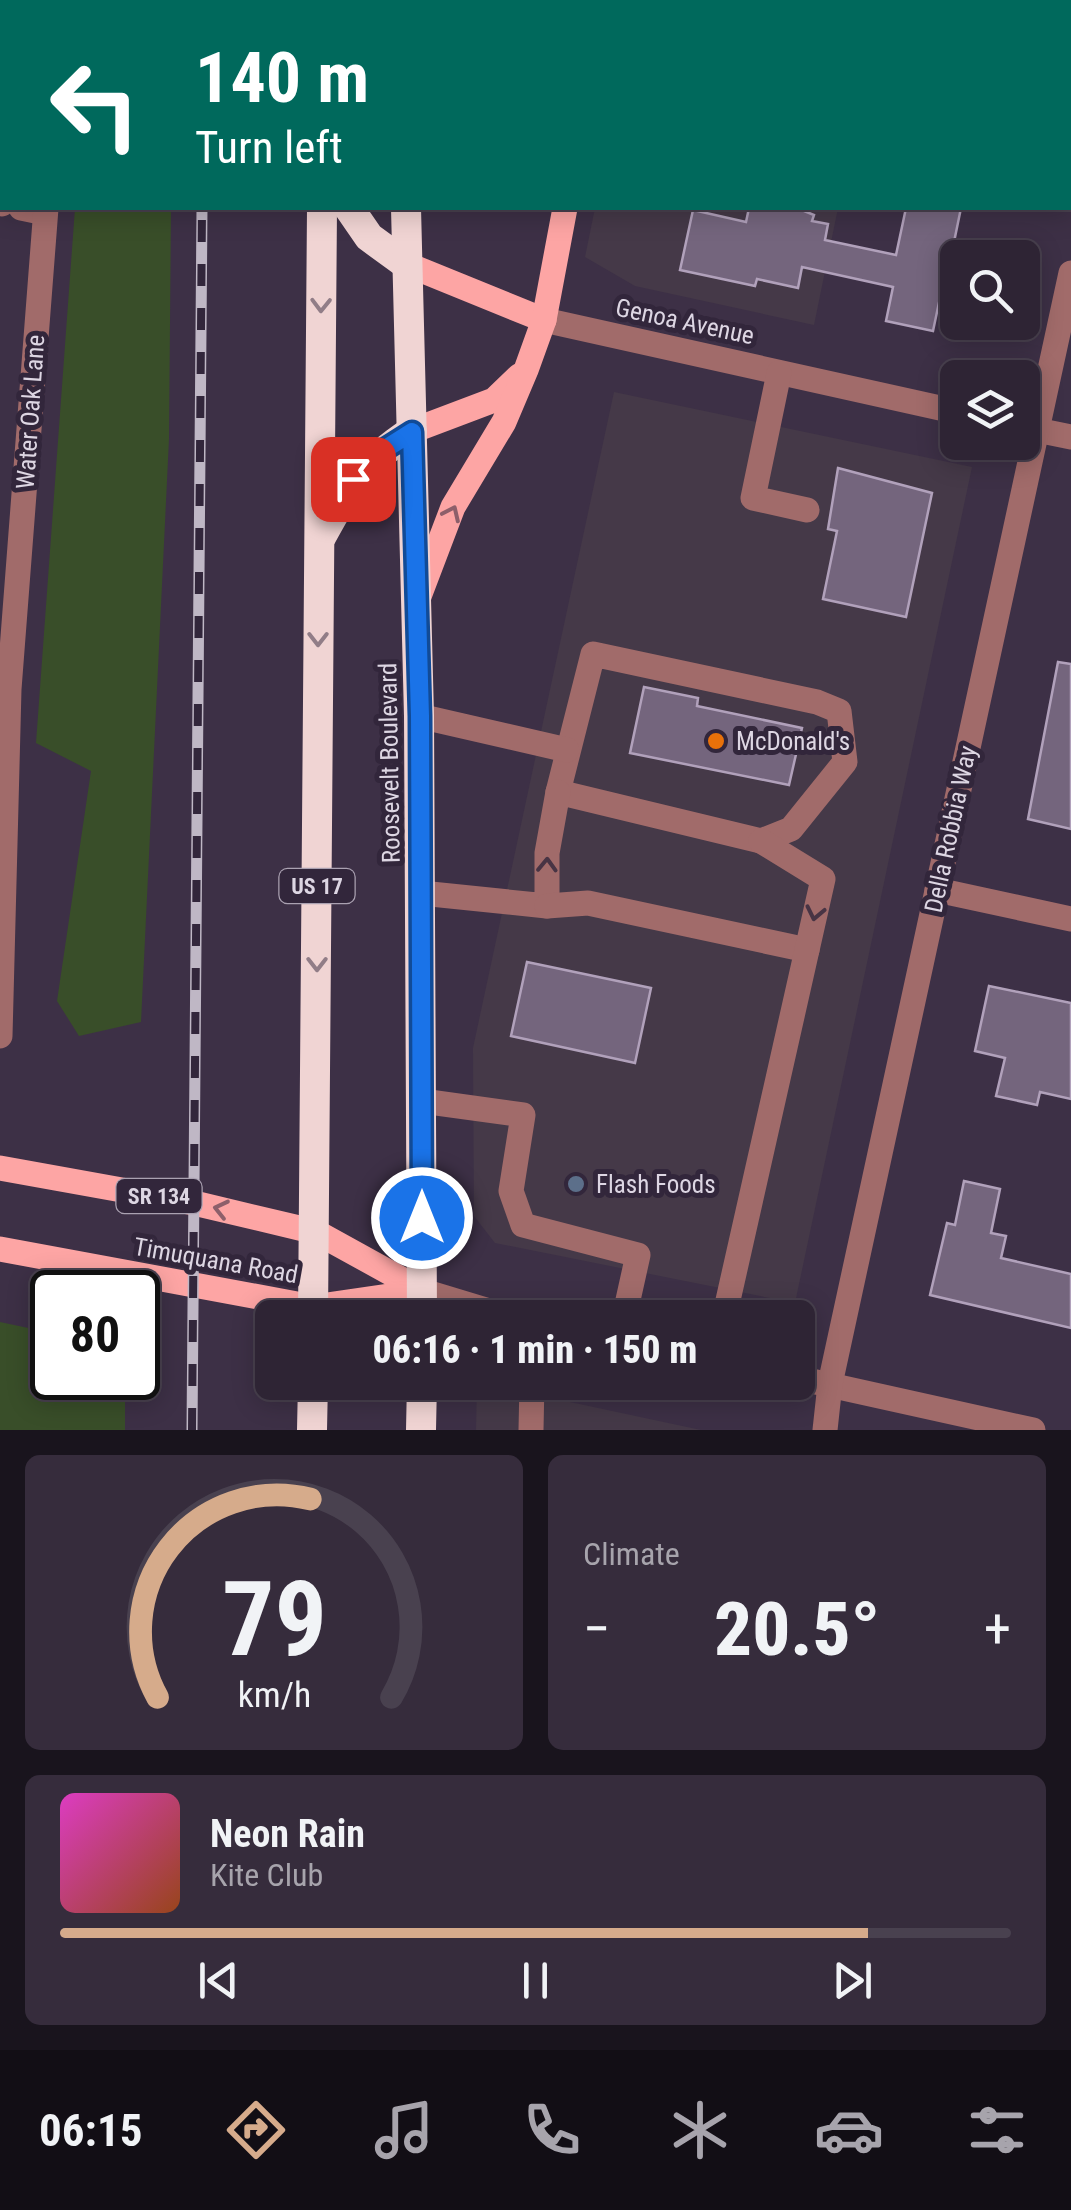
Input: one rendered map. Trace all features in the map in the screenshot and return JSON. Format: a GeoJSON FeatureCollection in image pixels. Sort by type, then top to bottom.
{"type":"FeatureCollection","features":[{"type":"Feature","properties":{"kind":"highway","name":"US 17"},"geometry":{"type":"LineString","coordinates":[[313,1300],[322,210]]}},
{"type":"Feature","properties":{"kind":"highway"},"geometry":{"type":"LineString","coordinates":[[349,210],[368,237],[406,264]]}},
{"type":"Feature","properties":{"kind":"highway","name":"Roosevelt Boulevard"},"geometry":{"type":"LineString","coordinates":[[406,210],[420,716],[423,1300]]}},
{"type":"Feature","properties":{"kind":"highway"},"geometry":{"type":"LineString","coordinates":[[319,541],[353,479],[371,458],[412,432]]}},
{"type":"Feature","properties":{"kind":"highway"},"geometry":{"type":"LineString","coordinates":[[312,1400],[312,1430]]}},
{"type":"Feature","properties":{"kind":"highway"},"geometry":{"type":"LineString","coordinates":[[421,1430],[422,1400]]}},
{"type":"Feature","properties":{"kind":"main road"},"geometry":{"type":"LineString","coordinates":[[416,603],[454,508],[504,422],[526,370],[544,320],[565,210]]}},
{"type":"Feature","properties":{"kind":"main road","name":"Genoa Avenue"},"geometry":{"type":"LineString","coordinates":[[406,264],[544,320]]}},
{"type":"Feature","properties":{"kind":"main road"},"geometry":{"type":"LineString","coordinates":[[412,432],[494,400],[526,370]]}},
{"type":"Feature","properties":{"kind":"main road","name":"Timuquana Road"},"geometry":{"type":"LineString","coordinates":[[0,1168],[194,1203],[316,1232],[417,1300]]}},
{"type":"Feature","properties":{"kind":"main road","name":"Timuquana Road"},"geometry":{"type":"LineString","coordinates":[[0,1249],[255,1300]]}},
{"type":"Feature","properties":{"kind":"street","name":"Water Oak Lane"},"geometry":{"type":"LineString","coordinates":[[0,1036],[4,688],[37,210]]}},
{"type":"Feature","properties":{"kind":"street","name":"Della Robbia Way"},"geometry":{"type":"LineString","coordinates":[[1040,390],[1071,273]]}},
{"type":"Feature","properties":{"kind":"street","name":"Genoa Avenue"},"geometry":{"type":"LineString","coordinates":[[544,320],[940,408]]}},
{"type":"Feature","properties":{"kind":"street"},"geometry":{"type":"LineString","coordinates":[[780,372],[753,498],[806,510]]}},
{"type":"Feature","properties":{"kind":"street"},"geometry":{"type":"LineString","coordinates":[[1040,430],[1071,437]]}},
{"type":"Feature","properties":{"kind":"street","name":"Della Robbia Way"},"geometry":{"type":"LineString","coordinates":[[825,1430],[830,1384],[937,890],[1024,460]]}},
{"type":"Feature","properties":{"kind":"street"},"geometry":{"type":"LineString","coordinates":[[547,906],[547,853],[566,750],[592,654],[818,702],[840,712],[845,762],[790,828],[761,840]]}},
{"type":"Feature","properties":{"kind":"street"},"geometry":{"type":"LineString","coordinates":[[420,716],[566,750]]}},
{"type":"Feature","properties":{"kind":"street"},"geometry":{"type":"LineString","coordinates":[[558,792],[761,840],[823,879],[728,1300]]}},
{"type":"Feature","properties":{"kind":"street"},"geometry":{"type":"LineString","coordinates":[[937,890],[1071,919]]}},
{"type":"Feature","properties":{"kind":"street"},"geometry":{"type":"LineString","coordinates":[[421,893],[547,906],[588,903],[807,950]]}},
{"type":"Feature","properties":{"kind":"street"},"geometry":{"type":"LineString","coordinates":[[422,1102],[523,1115],[511,1191],[523,1225],[638,1255],[628,1300]]}},
{"type":"Feature","properties":{"kind":"street"},"geometry":{"type":"LineString","coordinates":[[815,1381],[1033,1430]]}},
{"type":"Feature","properties":{"kind":"street"},"geometry":{"type":"LineString","coordinates":[[531,1430],[532,1400]]}},
{"type":"Feature","properties":{"kind":"shaded area"},"geometry":{"type":"Polygon","coordinates":[[[595,210],[838,210],[814,325],[635,286],[585,257],[595,210]]]}},
{"type":"Feature","properties":{"kind":"shaded area"},"geometry":{"type":"Polygon","coordinates":[[[614,392],[972,467],[796,1300],[495,1243],[474,1216],[473,1048],[614,392]]]}},
{"type":"Feature","properties":{"kind":"shaded area"},"geometry":{"type":"Polygon","coordinates":[[[477,1400],[561,1400],[701,1430],[476,1430],[477,1400]]]}},
{"type":"Feature","properties":{"kind":"green space"},"geometry":{"type":"Polygon","coordinates":[[[75,210],[171,210],[169,439],[141,1022],[79,1036],[57,1001],[91,771],[36,743],[75,210]]]}},
{"type":"Feature","properties":{"kind":"green space"},"geometry":{"type":"Polygon","coordinates":[[[0,1322],[30,1328],[30,1400],[125,1400],[125,1430],[0,1430],[0,1322]]]}},
{"type":"Feature","properties":{"kind":"building"},"geometry":{"type":"Polygon","coordinates":[[[693,210],[746,222],[749,210],[802,210],[814,215],[812,221],[828,224],[825,240],[896,255],[906,210],[961,210],[954,240],[940,240],[940,298],[933,331],[886,321],[893,287],[802,267],[798,288],[757,279],[755,286],[680,270],[693,210]]]}},
{"type":"Feature","properties":{"kind":"building"},"geometry":{"type":"Polygon","coordinates":[[[838,468],[932,493],[906,617],[823,599],[837,531],[828,529],[838,468]]]}},
{"type":"Feature","properties":{"kind":"building"},"geometry":{"type":"Polygon","coordinates":[[[1058,662],[1071,664],[1071,829],[1028,819],[1058,662]]]}},
{"type":"Feature","properties":{"kind":"building","name":"McDonald's"},"geometry":{"type":"Polygon","coordinates":[[[644,687],[698,698],[697,706],[802,728],[789,785],[630,753],[644,687]]]}},
{"type":"Feature","properties":{"kind":"building"},"geometry":{"type":"Polygon","coordinates":[[[527,962],[651,988],[635,1063],[511,1036],[527,962]]]}},
{"type":"Feature","properties":{"kind":"building"},"geometry":{"type":"Polygon","coordinates":[[[989,986],[1071,1003],[1071,1099],[1040,1092],[1037,1105],[996,1096],[1005,1058],[975,1051],[989,986]]]}},
{"type":"Feature","properties":{"kind":"building"},"geometry":{"type":"Polygon","coordinates":[[[964,1181],[1000,1189],[991,1233],[1006,1236],[1001,1258],[1071,1274],[1071,1328],[930,1295],[947,1223],[955,1225],[964,1181]]]}},
{"type":"Feature","properties":{"kind":"railway"},"geometry":{"type":"LineString","coordinates":[[192,1430],[202,210]]}},
{"type":"Feature","properties":{"kind":"place","name":"McDonald's"},"geometry":{"type":"Point","coordinates":[716,741]}},
{"type":"Feature","properties":{"kind":"place","name":"Flash Foods"},"geometry":{"type":"Point","coordinates":[576,1184]}},
{"type":"Feature","properties":{"kind":"route"},"geometry":{"type":"LineString","coordinates":[[353,479],[371,458],[412,432],[420,716],[422,1218]]}}]}
